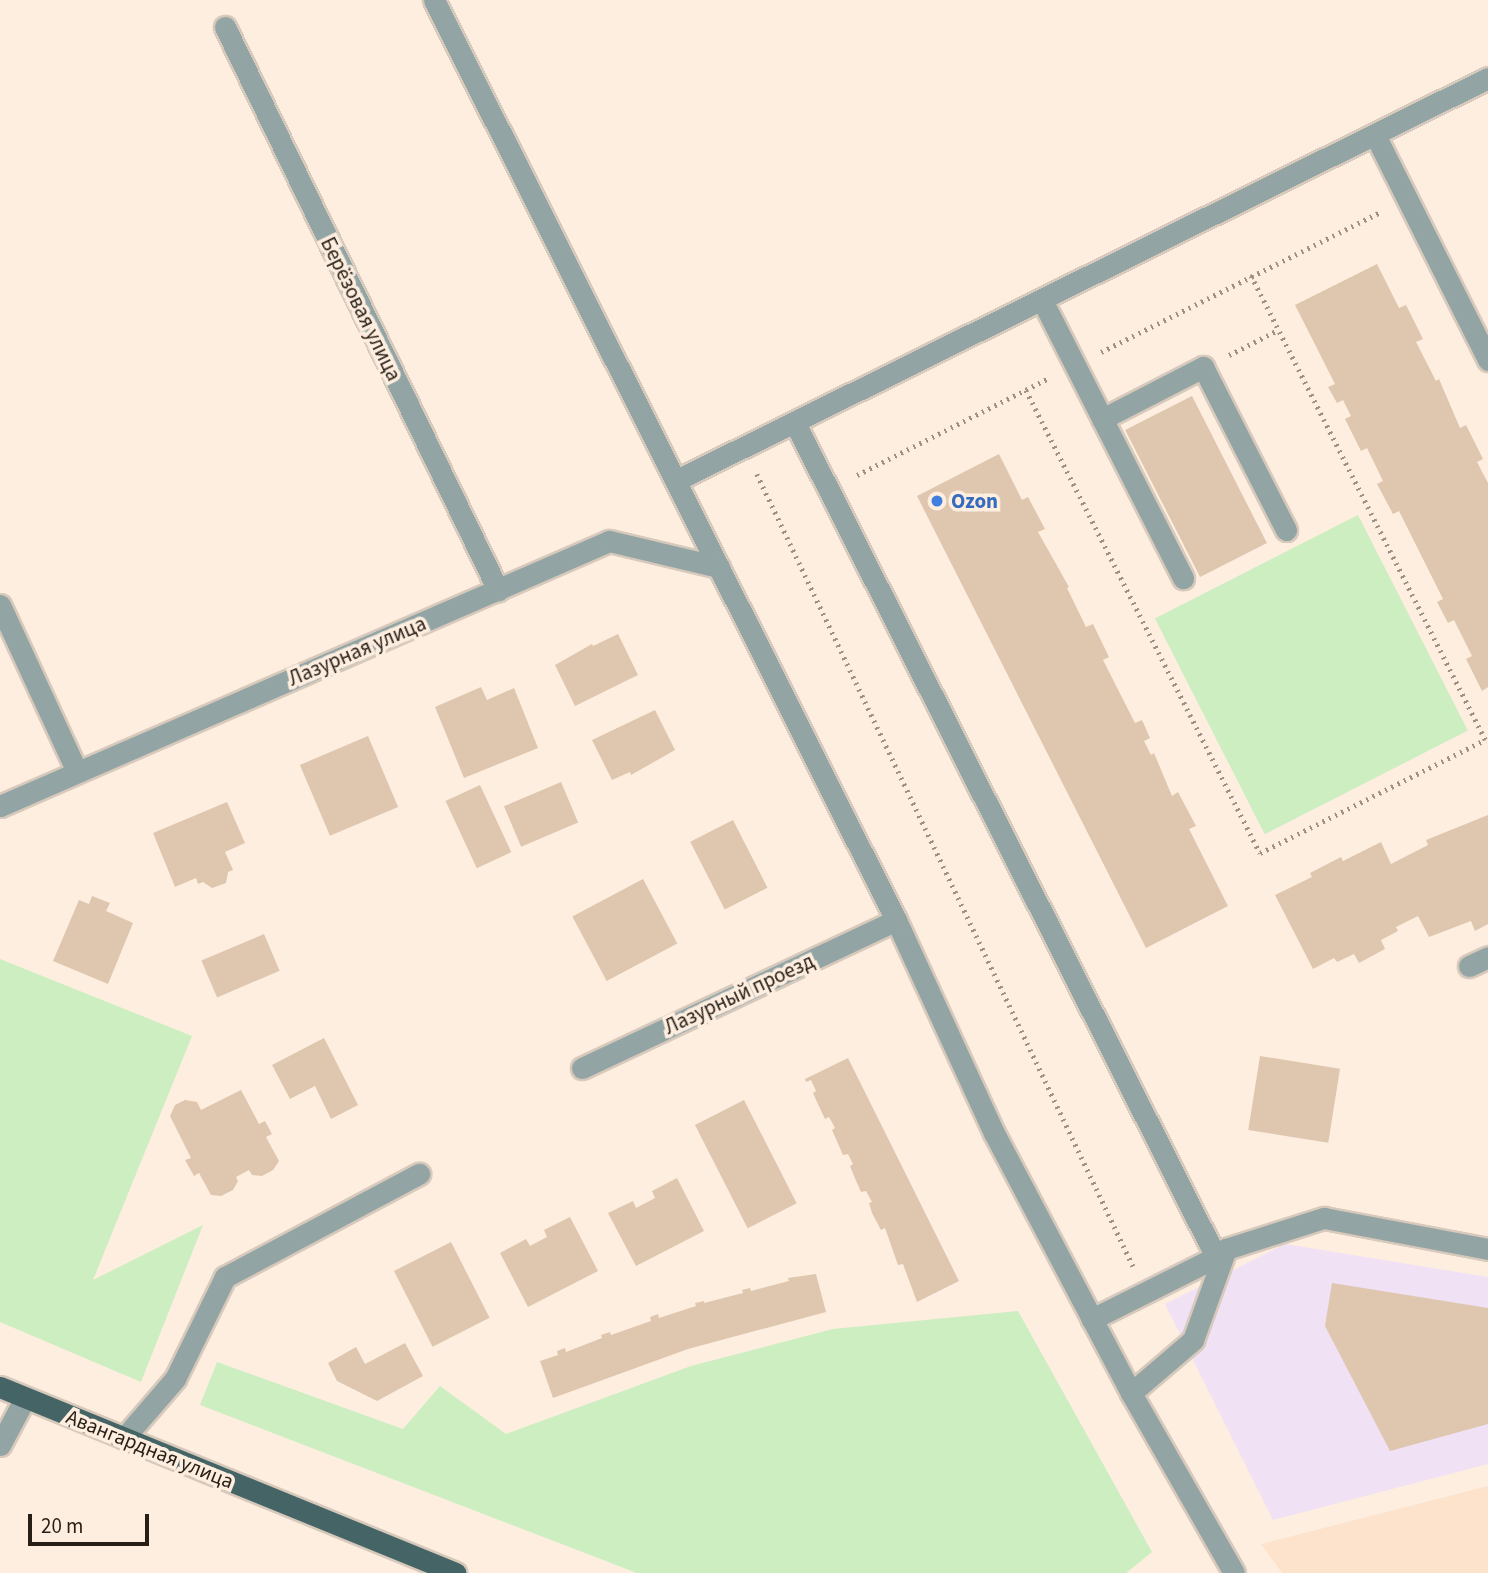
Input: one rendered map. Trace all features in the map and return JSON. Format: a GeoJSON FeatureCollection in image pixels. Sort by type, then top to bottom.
{"type":"FeatureCollection","features":[{"type":"Feature","properties":{"kind":"main road","name":"Авангардная улица"},"geometry":{"type":"LineString","coordinates":[[0,1387],[456,1573]]}},
{"type":"Feature","properties":{"kind":"street"},"geometry":{"type":"LineString","coordinates":[[433,0],[677,480],[896,920],[994,1133],[1131,1393],[1234,1573]]}},
{"type":"Feature","properties":{"kind":"street","name":"Берёзовая улица"},"geometry":{"type":"LineString","coordinates":[[225,27],[498,590]]}},
{"type":"Feature","properties":{"kind":"street"},"geometry":{"type":"LineString","coordinates":[[677,480],[1488,78]]}},
{"type":"Feature","properties":{"kind":"street"},"geometry":{"type":"LineString","coordinates":[[1375,135],[1488,360]]}},
{"type":"Feature","properties":{"kind":"street"},"geometry":{"type":"LineString","coordinates":[[1042,300],[1183,578]]}},
{"type":"Feature","properties":{"kind":"street"},"geometry":{"type":"LineString","coordinates":[[1102,419],[1203,368],[1286,530]]}},
{"type":"Feature","properties":{"kind":"street"},"geometry":{"type":"LineString","coordinates":[[795,423],[1216,1257],[1092,1319]]}},
{"type":"Feature","properties":{"kind":"street","name":"Лазурная улица"},"geometry":{"type":"LineString","coordinates":[[0,806],[610,541],[719,567]]}},
{"type":"Feature","properties":{"kind":"street"},"geometry":{"type":"LineString","coordinates":[[0,605],[77,772]]}},
{"type":"Feature","properties":{"kind":"street","name":"Лазурный проезд"},"geometry":{"type":"LineString","coordinates":[[582,1068],[896,920]]}},
{"type":"Feature","properties":{"kind":"street"},"geometry":{"type":"LineString","coordinates":[[124,1438],[175,1379],[225,1277],[419,1174]]}},
{"type":"Feature","properties":{"kind":"street"},"geometry":{"type":"LineString","coordinates":[[1131,1393],[1193,1340],[1226,1249],[1324,1218],[1488,1249]]}},
{"type":"Feature","properties":{"kind":"street"},"geometry":{"type":"LineString","coordinates":[[0,1445],[24,1398]]}},
{"type":"Feature","properties":{"kind":"path"},"geometry":{"type":"LineString","coordinates":[[828,489],[1407,199]]}},
{"type":"Feature","properties":{"kind":"path"},"geometry":{"type":"LineString","coordinates":[[1026,390],[1260,853],[1487,743],[1251,276]]}},
{"type":"Feature","properties":{"kind":"path"},"geometry":{"type":"LineString","coordinates":[[1203,368],[1278,330]]}},
{"type":"Feature","properties":{"kind":"path"},"geometry":{"type":"LineString","coordinates":[[745,448],[1146,1293]]}},
{"type":"Feature","properties":{"kind":"shaded area"},"geometry":{"type":"Polygon","coordinates":[[[1285,1244],[1488,1277],[1488,1464],[1273,1520],[1165,1304],[1285,1244]]]}},
{"type":"Feature","properties":{"kind":"shaded area"},"geometry":{"type":"Polygon","coordinates":[[[1488,1486],[1488,1573],[1282,1573],[1261,1544],[1488,1486]]]}},
{"type":"Feature","properties":{"kind":"green space"},"geometry":{"type":"Polygon","coordinates":[[[1358,515],[1468,731],[1265,834],[1155,619],[1358,515]]]}},
{"type":"Feature","properties":{"kind":"green space"},"geometry":{"type":"Polygon","coordinates":[[[0,959],[192,1036],[93,1280],[203,1225],[141,1382],[0,1322],[0,959]]]}},
{"type":"Feature","properties":{"kind":"green space"},"geometry":{"type":"Polygon","coordinates":[[[1018,1311],[1152,1552],[1126,1573],[637,1573],[200,1405],[217,1362],[403,1429],[440,1386],[506,1434],[691,1366],[833,1329],[1018,1311]]]}},
{"type":"Feature","properties":{"kind":"building"},"geometry":{"type":"Polygon","coordinates":[[[1377,264],[1399,308],[1406,305],[1423,339],[1416,342],[1436,381],[1439,379],[1460,428],[1466,425],[1483,459],[1477,462],[1488,483],[1488,687],[1482,691],[1466,659],[1472,656],[1454,620],[1448,623],[1437,602],[1443,599],[1399,511],[1393,514],[1377,484],[1383,481],[1367,448],[1361,451],[1345,419],[1351,416],[1343,400],[1337,403],[1328,387],[1335,384],[1295,305],[1377,264]]]}},
{"type":"Feature","properties":{"kind":"building"},"geometry":{"type":"Polygon","coordinates":[[[1192,396],[1267,543],[1200,577],[1125,430],[1192,396]]]}},
{"type":"Feature","properties":{"kind":"building"},"geometry":{"type":"Polygon","coordinates":[[[999,454],[1022,500],[1028,497],[1045,529],[1038,532],[1069,587],[1067,588],[1086,627],[1093,624],[1109,657],[1103,660],[1135,723],[1142,720],[1150,738],[1144,741],[1151,755],[1154,753],[1172,796],[1178,792],[1196,826],[1189,829],[1228,906],[1146,948],[917,496],[999,454]]]}},
{"type":"Feature","properties":{"kind":"building"},"geometry":{"type":"Polygon","coordinates":[[[618,634],[638,675],[575,706],[555,665],[592,644],[593,646],[618,634]]]}},
{"type":"Feature","properties":{"kind":"building"},"geometry":{"type":"Polygon","coordinates":[[[481,687],[487,700],[514,688],[538,748],[464,778],[435,707],[481,687]]]}},
{"type":"Feature","properties":{"kind":"building"},"geometry":{"type":"Polygon","coordinates":[[[655,710],[675,750],[631,775],[630,772],[612,780],[592,740],[655,710]]]}},
{"type":"Feature","properties":{"kind":"building"},"geometry":{"type":"Polygon","coordinates":[[[368,736],[398,807],[330,836],[300,765],[368,736]]]}},
{"type":"Feature","properties":{"kind":"building"},"geometry":{"type":"Polygon","coordinates":[[[561,782],[578,823],[521,847],[504,806],[561,782]]]}},
{"type":"Feature","properties":{"kind":"building"},"geometry":{"type":"Polygon","coordinates":[[[480,785],[511,852],[477,868],[446,801],[480,785]]]}},
{"type":"Feature","properties":{"kind":"building"},"geometry":{"type":"Polygon","coordinates":[[[227,802],[245,843],[225,852],[233,870],[228,872],[226,883],[212,888],[203,882],[198,884],[196,878],[175,887],[153,833],[227,802]]]}},
{"type":"Feature","properties":{"kind":"building"},"geometry":{"type":"Polygon","coordinates":[[[1488,815],[1488,924],[1475,931],[1471,921],[1429,937],[1418,916],[1396,927],[1398,931],[1381,940],[1385,949],[1359,963],[1354,954],[1337,962],[1334,958],[1313,969],[1275,895],[1312,877],[1310,873],[1341,857],[1343,861],[1381,842],[1391,864],[1428,845],[1426,840],[1488,815]]]}},
{"type":"Feature","properties":{"kind":"building"},"geometry":{"type":"Polygon","coordinates":[[[733,820],[768,888],[725,910],[690,842],[733,820]]]}},
{"type":"Feature","properties":{"kind":"building"},"geometry":{"type":"Polygon","coordinates":[[[643,879],[677,943],[607,981],[572,917],[643,879]]]}},
{"type":"Feature","properties":{"kind":"building"},"geometry":{"type":"Polygon","coordinates":[[[92,896],[110,903],[106,911],[133,923],[108,984],[53,961],[79,900],[89,904],[92,896]]]}},
{"type":"Feature","properties":{"kind":"building"},"geometry":{"type":"Polygon","coordinates":[[[264,934],[280,971],[217,997],[201,961],[264,934]]]}},
{"type":"Feature","properties":{"kind":"building"},"geometry":{"type":"Polygon","coordinates":[[[324,1038],[358,1105],[331,1119],[315,1086],[290,1099],[272,1065],[324,1038]]]}},
{"type":"Feature","properties":{"kind":"building"},"geometry":{"type":"Polygon","coordinates":[[[1260,1056],[1340,1069],[1328,1143],[1248,1130],[1260,1056]]]}},
{"type":"Feature","properties":{"kind":"building"},"geometry":{"type":"Polygon","coordinates":[[[848,1058],[959,1281],[917,1302],[903,1264],[898,1265],[885,1228],[881,1230],[872,1213],[869,1203],[872,1202],[866,1191],[861,1192],[848,1154],[843,1155],[832,1130],[835,1128],[829,1117],[825,1119],[813,1093],[816,1091],[811,1080],[806,1082],[805,1079],[848,1058]]]}},
{"type":"Feature","properties":{"kind":"building"},"geometry":{"type":"Polygon","coordinates":[[[241,1090],[259,1124],[265,1121],[272,1134],[266,1137],[279,1161],[273,1170],[262,1176],[252,1175],[249,1170],[236,1177],[238,1181],[233,1190],[221,1196],[211,1195],[199,1173],[194,1176],[185,1160],[191,1158],[170,1116],[175,1105],[185,1100],[197,1102],[201,1110],[241,1090]]]}},
{"type":"Feature","properties":{"kind":"building"},"geometry":{"type":"Polygon","coordinates":[[[744,1100],[797,1203],[748,1228],[695,1125],[744,1100]]]}},
{"type":"Feature","properties":{"kind":"building"},"geometry":{"type":"Polygon","coordinates":[[[677,1178],[704,1231],[636,1266],[608,1213],[633,1201],[636,1208],[655,1198],[652,1191],[677,1178]]]}},
{"type":"Feature","properties":{"kind":"building"},"geometry":{"type":"Polygon","coordinates":[[[570,1217],[598,1271],[528,1307],[500,1253],[526,1239],[530,1246],[547,1237],[544,1230],[570,1217]]]}},
{"type":"Feature","properties":{"kind":"building"},"geometry":{"type":"Polygon","coordinates":[[[451,1242],[490,1318],[433,1347],[394,1271],[451,1242]]]}},
{"type":"Feature","properties":{"kind":"building"},"geometry":{"type":"Polygon","coordinates":[[[816,1274],[826,1312],[688,1349],[553,1398],[540,1361],[558,1355],[557,1351],[565,1348],[566,1352],[602,1338],[601,1335],[610,1332],[611,1335],[651,1321],[650,1317],[658,1314],[659,1318],[696,1306],[695,1303],[789,1281],[788,1278],[816,1274]]]}},
{"type":"Feature","properties":{"kind":"building"},"geometry":{"type":"Polygon","coordinates":[[[1332,1283],[1488,1308],[1488,1424],[1390,1451],[1325,1326],[1332,1283]]]}},
{"type":"Feature","properties":{"kind":"building"},"geometry":{"type":"Polygon","coordinates":[[[405,1343],[423,1376],[377,1401],[337,1381],[328,1363],[356,1347],[365,1364],[405,1343]]]}},
{"type":"Feature","properties":{"kind":"place","name":"Ozon"},"geometry":{"type":"Point","coordinates":[937,501]}}]}
